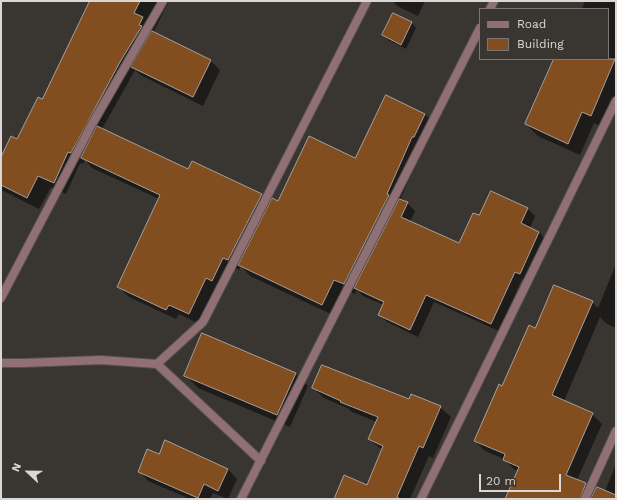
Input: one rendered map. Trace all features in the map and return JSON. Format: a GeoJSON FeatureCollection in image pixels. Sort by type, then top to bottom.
{"type":"FeatureCollection","features":[{"type":"Feature","properties":{"kind":"street"},"geometry":{"type":"LineString","coordinates":[[1,298],[91,126],[163,1]]}},
{"type":"Feature","properties":{"kind":"street"},"geometry":{"type":"LineString","coordinates":[[157,364],[203,322],[367,1]]}},
{"type":"Feature","properties":{"kind":"street"},"geometry":{"type":"LineString","coordinates":[[241,499],[479,30]]}},
{"type":"Feature","properties":{"kind":"street"},"geometry":{"type":"LineString","coordinates":[[421,499],[616,101]]}},
{"type":"Feature","properties":{"kind":"street"},"geometry":{"type":"LineString","coordinates":[[1,363],[101,360],[157,364],[261,461]]}},
{"type":"Feature","properties":{"kind":"street"},"geometry":{"type":"LineString","coordinates":[[585,499],[616,431]]}},
{"type":"Feature","properties":{"kind":"building"},"geometry":{"type":"Polygon","coordinates":[[[90,1],[140,1],[134,13],[143,17],[139,25],[142,26],[120,62],[71,153],[68,152],[54,183],[38,176],[27,198],[1,185],[1,157],[11,136],[17,139],[38,97],[42,99],[90,1]]]}},
{"type":"Feature","properties":{"kind":"building"},"geometry":{"type":"Polygon","coordinates":[[[393,13],[412,22],[401,45],[382,35],[393,13]]]}},
{"type":"Feature","properties":{"kind":"building"},"geometry":{"type":"Polygon","coordinates":[[[152,31],[211,60],[193,97],[131,67],[152,31]]]}},
{"type":"Feature","properties":{"kind":"building"},"geometry":{"type":"Polygon","coordinates":[[[615,59],[591,116],[582,112],[568,144],[525,124],[554,60],[615,59]]]}},
{"type":"Feature","properties":{"kind":"building"},"geometry":{"type":"Polygon","coordinates":[[[386,95],[425,114],[414,137],[412,137],[387,194],[389,195],[344,284],[334,280],[322,305],[238,265],[272,198],[278,201],[309,136],[355,158],[386,95]]]}},
{"type":"Feature","properties":{"kind":"building"},"geometry":{"type":"Polygon","coordinates":[[[97,126],[188,169],[192,161],[262,194],[228,260],[223,258],[212,281],[206,278],[189,314],[169,305],[166,310],[117,287],[160,195],[81,158],[97,126]]]}},
{"type":"Feature","properties":{"kind":"building"},"geometry":{"type":"Polygon","coordinates":[[[491,191],[528,208],[521,223],[539,232],[520,274],[515,272],[491,324],[426,295],[410,330],[378,315],[384,302],[354,288],[399,199],[408,202],[401,217],[459,243],[473,213],[479,215],[491,191]]]}},
{"type":"Feature","properties":{"kind":"building"},"geometry":{"type":"Polygon","coordinates":[[[554,285],[593,301],[552,395],[593,413],[566,475],[586,483],[580,499],[505,499],[519,467],[503,460],[505,454],[474,441],[499,384],[502,386],[529,325],[535,328],[554,285]]]}},
{"type":"Feature","properties":{"kind":"building"},"geometry":{"type":"Polygon","coordinates":[[[202,333],[296,373],[277,415],[184,376],[202,333]]]}},
{"type":"Feature","properties":{"kind":"building"},"geometry":{"type":"Polygon","coordinates":[[[322,365],[409,399],[411,394],[441,406],[423,448],[419,446],[397,497],[400,499],[334,499],[344,475],[367,485],[383,446],[368,439],[378,417],[340,402],[341,401],[312,388],[322,365]]]}},
{"type":"Feature","properties":{"kind":"building"},"geometry":{"type":"Polygon","coordinates":[[[165,440],[228,469],[218,491],[204,484],[198,498],[138,472],[147,449],[159,454],[165,440]]]}},
{"type":"Feature","properties":{"kind":"building"},"geometry":{"type":"Polygon","coordinates":[[[597,487],[616,495],[616,499],[591,499],[597,487]]]}}]}
